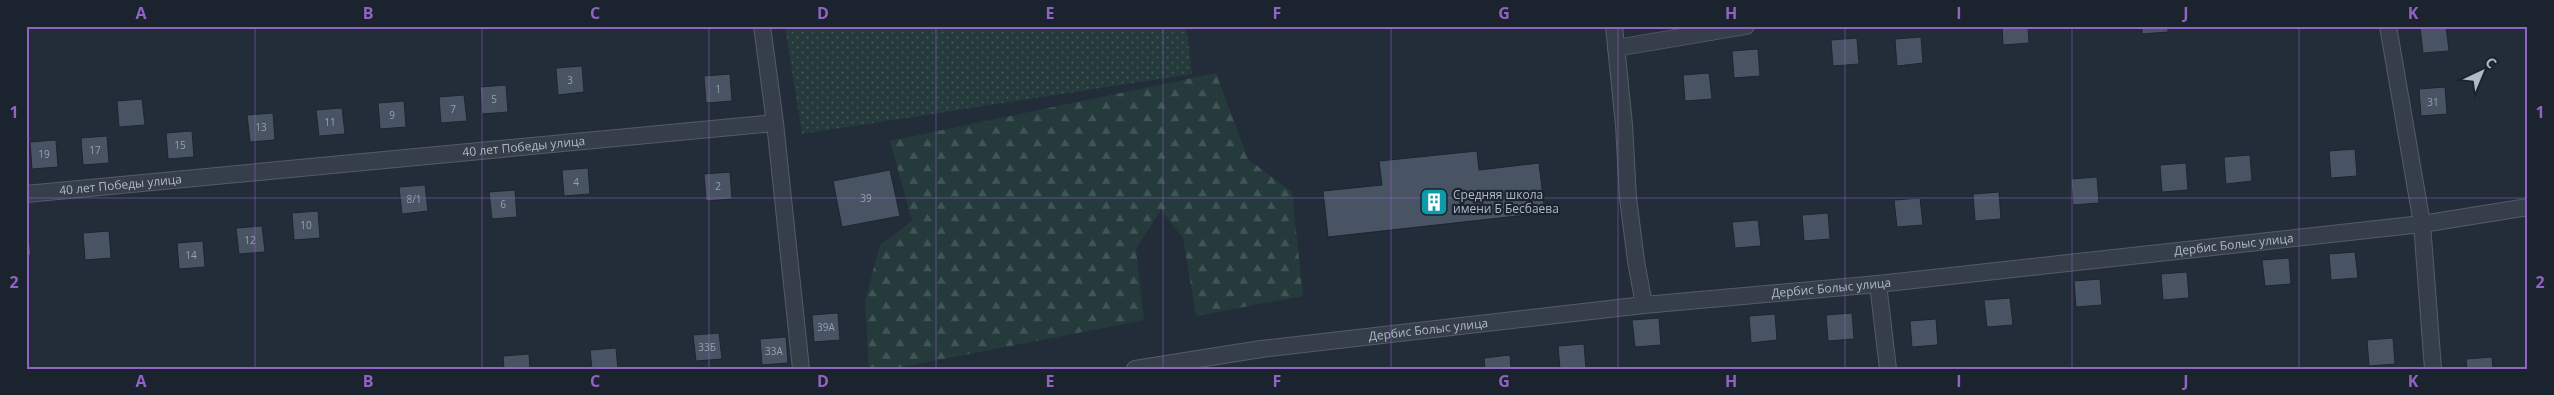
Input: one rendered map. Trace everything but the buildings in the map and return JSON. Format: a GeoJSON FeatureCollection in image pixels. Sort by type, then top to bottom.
{"type":"FeatureCollection","features":[{"type":"Feature","properties":{"kind":"street"},"geometry":{"type":"LineString","coordinates":[[762,26],[775,123],[801,369]]}},
{"type":"Feature","properties":{"kind":"street"},"geometry":{"type":"LineString","coordinates":[[1614,26],[1624,125],[1628,198],[1644,305]]}},
{"type":"Feature","properties":{"kind":"street"},"geometry":{"type":"LineString","coordinates":[[1616,48],[1746,26]]}},
{"type":"Feature","properties":{"kind":"street"},"geometry":{"type":"LineString","coordinates":[[2388,26],[2422,224],[2433,369]]}},
{"type":"Feature","properties":{"kind":"street","name":"40 лет Победы улица"},"geometry":{"type":"LineString","coordinates":[[26,194],[775,123]]}},
{"type":"Feature","properties":{"kind":"street","name":"Дербис Болыс улица"},"geometry":{"type":"LineString","coordinates":[[1135,369],[1261,349],[1644,305],[1878,284],[2422,224],[2528,207]]}},
{"type":"Feature","properties":{"kind":"street"},"geometry":{"type":"LineString","coordinates":[[1878,284],[1888,369]]}},
{"type":"Feature","properties":{"kind":"green space"},"geometry":{"type":"Polygon","coordinates":[[[785,26],[1186,26],[1192,74],[802,134],[785,26]]]}},
{"type":"Feature","properties":{"kind":"green space"},"geometry":{"type":"Polygon","coordinates":[[[1216,73],[1248,159],[1292,192],[1303,296],[1196,316],[1183,238],[1161,210],[1136,249],[1144,320],[892,369],[869,369],[865,301],[880,245],[912,221],[890,141],[1216,73]]]}},
{"type":"Feature","properties":{"kind":"place","name":"Средняя школа имени Б Бесбаева"},"geometry":{"type":"Point","coordinates":[1434,202]}}]}
